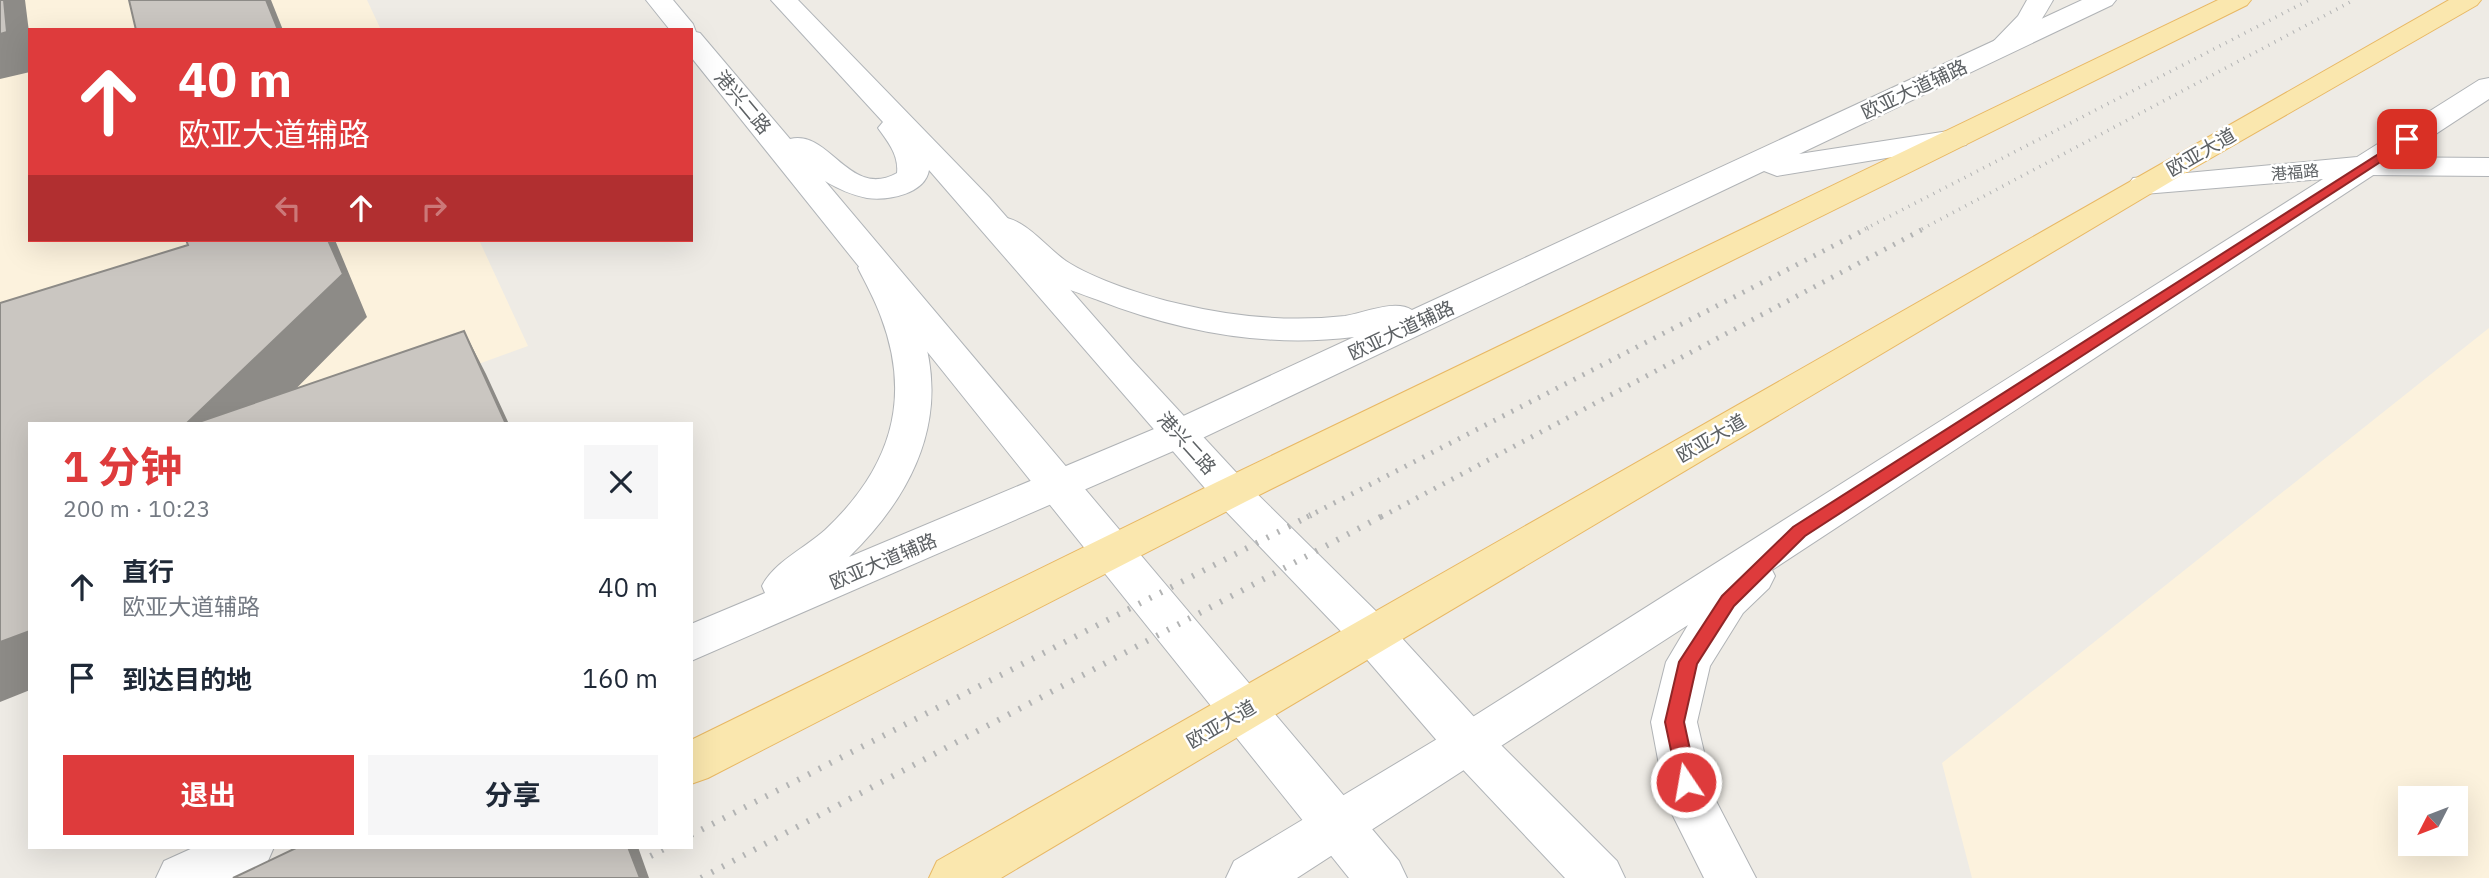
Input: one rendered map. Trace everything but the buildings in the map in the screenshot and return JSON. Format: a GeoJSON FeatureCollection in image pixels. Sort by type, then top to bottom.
{"type":"FeatureCollection","features":[{"type":"Feature","properties":{"kind":"main road"},"geometry":{"type":"LineString","coordinates":[[693,762],[1231,492],[2238,0]]}},
{"type":"Feature","properties":{"kind":"main road","name":"欧亚大道"},"geometry":{"type":"LineString","coordinates":[[955,878],[2144,185],[2468,0]]}},
{"type":"Feature","properties":{"kind":"street"},"geometry":{"type":"LineString","coordinates":[[659,0],[682,28]]}},
{"type":"Feature","properties":{"kind":"street","name":"港兴二路"},"geometry":{"type":"LineString","coordinates":[[784,0],[978,204],[1119,368],[1231,492],[1373,636],[1469,744],[1599,878]]}},
{"type":"Feature","properties":{"kind":"street"},"geometry":{"type":"LineString","coordinates":[[2002,47],[2028,20],[2040,0]]}},
{"type":"Feature","properties":{"kind":"street","name":"欧亚大道辅路"},"geometry":{"type":"LineString","coordinates":[[700,639],[1180,433],[2103,0]]}},
{"type":"Feature","properties":{"kind":"street","name":"港兴二路"},"geometry":{"type":"LineString","coordinates":[[693,41],[1115,551],[1381,878]]}},
{"type":"Feature","properties":{"kind":"street"},"geometry":{"type":"LineString","coordinates":[[730,85],[834,175],[862,188],[880,190],[901,186],[912,177],[915,167],[909,151],[850,69]]}},
{"type":"Feature","properties":{"kind":"street"},"geometry":{"type":"LineString","coordinates":[[1252,878],[1469,744],[2489,86]]}},
{"type":"Feature","properties":{"kind":"street"},"geometry":{"type":"LineString","coordinates":[[1732,174],[1955,139]]}},
{"type":"Feature","properties":{"kind":"street","name":"港福路"},"geometry":{"type":"LineString","coordinates":[[2144,185],[2365,166],[2489,167]]}},
{"type":"Feature","properties":{"kind":"street"},"geometry":{"type":"LineString","coordinates":[[978,204],[1062,273],[1122,298],[1185,316],[1250,329],[1315,330],[1389,319],[1493,286]]}},
{"type":"Feature","properties":{"kind":"street"},"geometry":{"type":"LineString","coordinates":[[700,639],[816,564],[868,515],[897,469],[914,422],[915,379],[906,338],[892,297],[862,245]]}},
{"type":"Feature","properties":{"kind":"street"},"geometry":{"type":"LineString","coordinates":[[1730,878],[1691,802],[1674,722],[1688,662],[1728,601],[1799,531]]}},
{"type":"Feature","properties":{"kind":"street"},"geometry":{"type":"LineString","coordinates":[[182,878],[246,849]]}},
{"type":"Feature","properties":{"kind":"shaded area"},"geometry":{"type":"Polygon","coordinates":[[[0,0],[367,0],[380,28],[28,28],[28,242],[480,242],[528,346],[319,422],[28,422],[28,432],[0,539],[0,0]]]}},
{"type":"Feature","properties":{"kind":"shaded area"},"geometry":{"type":"Polygon","coordinates":[[[2489,328],[2489,878],[1972,878],[1942,763],[2489,328]]]}},
{"type":"Feature","properties":{"kind":"railway"},"geometry":{"type":"LineString","coordinates":[[1865,229],[2309,0]]}},
{"type":"Feature","properties":{"kind":"railway"},"geometry":{"type":"LineString","coordinates":[[1922,229],[2354,0]]}},
{"type":"Feature","properties":{"kind":"railway"},"geometry":{"type":"LineString","coordinates":[[1307,517],[1868,228]]}},
{"type":"Feature","properties":{"kind":"railway"},"geometry":{"type":"LineString","coordinates":[[1381,517],[1925,228]]}},
{"type":"Feature","properties":{"kind":"railway"},"geometry":{"type":"LineString","coordinates":[[693,834],[1311,515]]}},
{"type":"Feature","properties":{"kind":"railway"},"geometry":{"type":"LineString","coordinates":[[701,878],[1384,515]]}},
{"type":"Feature","properties":{"kind":"railway"},"geometry":{"type":"LineString","coordinates":[[608,878],[664,849]]}},
{"type":"Feature","properties":{"kind":"route"},"geometry":{"type":"LineString","coordinates":[[1686,782],[1674,722],[1688,662],[1728,601],[1799,531],[2407,139]]}}]}
